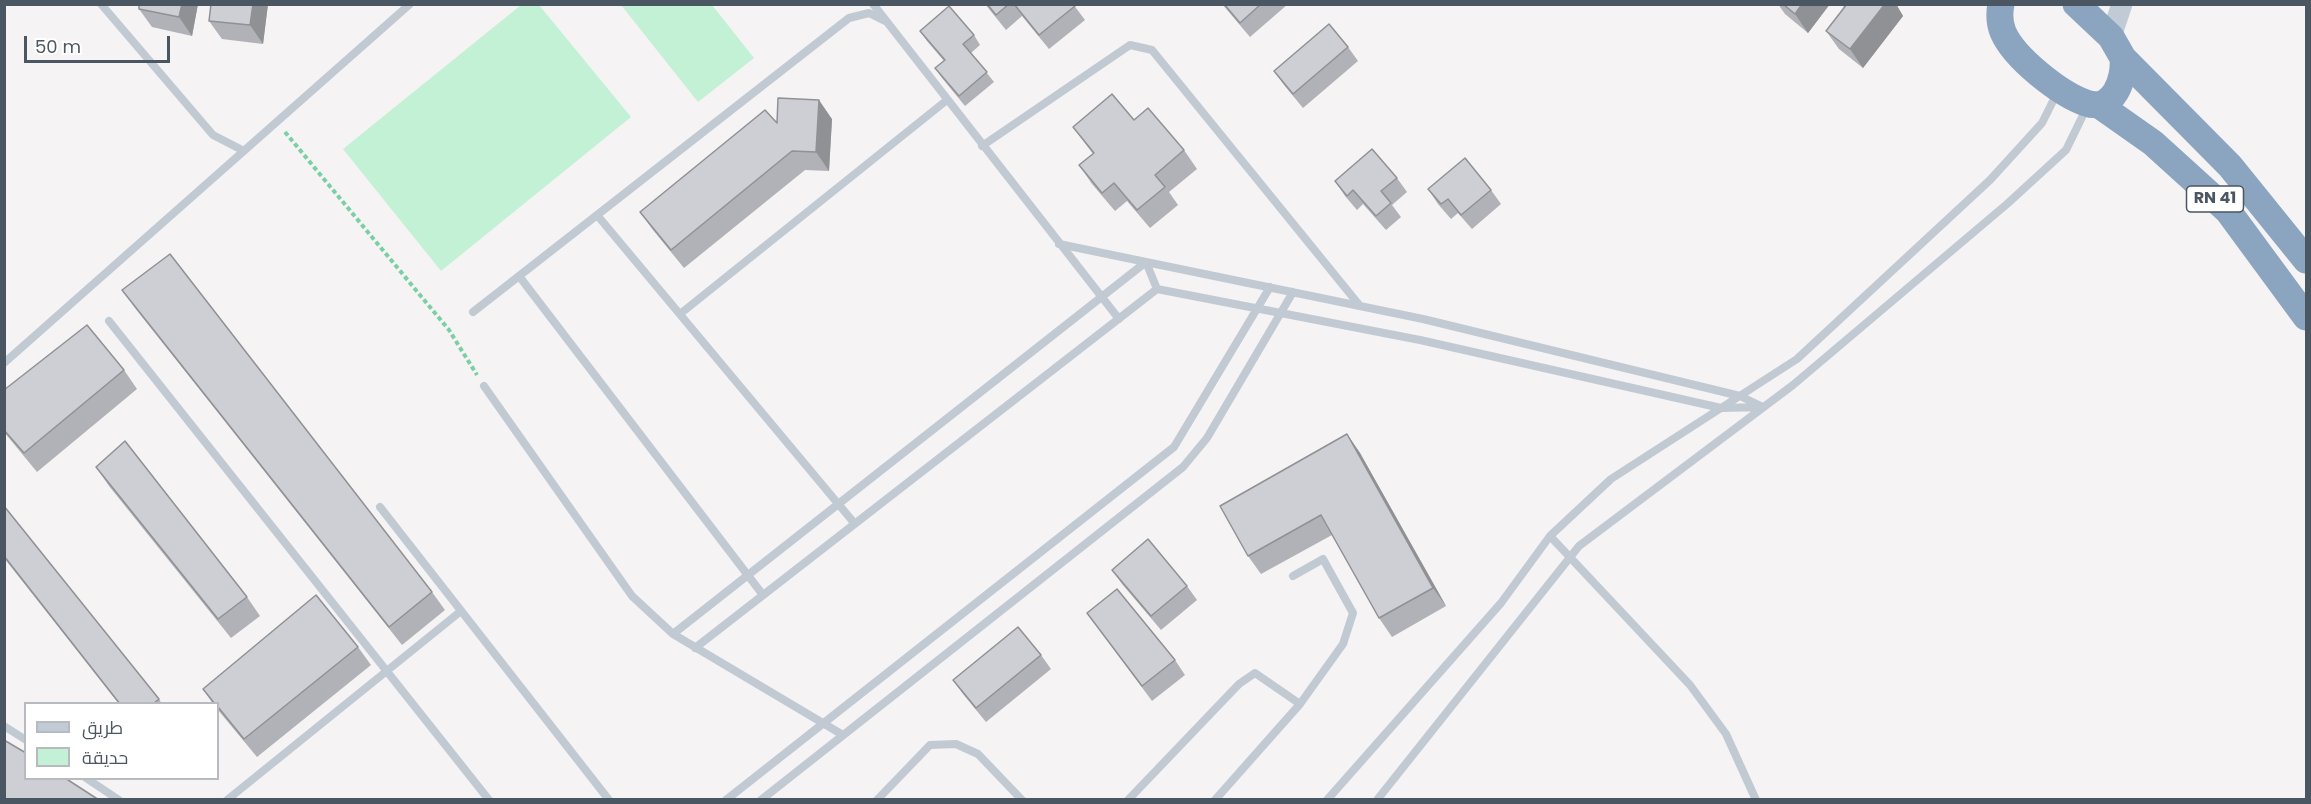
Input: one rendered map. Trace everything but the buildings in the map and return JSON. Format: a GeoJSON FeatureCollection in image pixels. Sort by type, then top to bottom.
{"type":"FeatureCollection","features":[{"type":"Feature","properties":{"kind":"highway"},"geometry":{"type":"LineString","coordinates":[[1995,10],[2004,34],[2034,69],[2058,88],[2093,104],[2116,94],[2124,71],[2117,47],[2076,4]]}},
{"type":"Feature","properties":{"kind":"highway","name":"RN 41"},"geometry":{"type":"LineString","coordinates":[[2117,47],[2236,172],[2307,260]]}},
{"type":"Feature","properties":{"kind":"highway","name":"RN 41"},"geometry":{"type":"LineString","coordinates":[[2093,104],[2153,143],[2228,211],[2307,317]]}},
{"type":"Feature","properties":{"kind":"street"},"geometry":{"type":"LineString","coordinates":[[2117,47],[2122,4]]}},
{"type":"Feature","properties":{"kind":"lane"},"geometry":{"type":"LineString","coordinates":[[101,4],[213,135],[244,151]]}},
{"type":"Feature","properties":{"kind":"lane"},"geometry":{"type":"LineString","coordinates":[[4,363],[410,4]]}},
{"type":"Feature","properties":{"kind":"lane"},"geometry":{"type":"LineString","coordinates":[[873,4],[1119,319]]}},
{"type":"Feature","properties":{"kind":"lane"},"geometry":{"type":"LineString","coordinates":[[473,312],[849,18],[869,13],[885,21]]}},
{"type":"Feature","properties":{"kind":"lane"},"geometry":{"type":"LineString","coordinates":[[982,146],[1130,45],[1152,50],[1360,306]]}},
{"type":"Feature","properties":{"kind":"lane"},"geometry":{"type":"LineString","coordinates":[[1327,800],[1501,603],[1550,536],[1611,479],[1797,359],[1990,180],[2042,123],[2058,88]]}},
{"type":"Feature","properties":{"kind":"lane"},"geometry":{"type":"LineString","coordinates":[[680,314],[947,100]]}},
{"type":"Feature","properties":{"kind":"lane"},"geometry":{"type":"LineString","coordinates":[[1377,800],[1580,546],[1793,385],[2007,204],[2066,150],[2093,104]]}},
{"type":"Feature","properties":{"kind":"lane"},"geometry":{"type":"LineString","coordinates":[[597,215],[855,524]]}},
{"type":"Feature","properties":{"kind":"lane"},"geometry":{"type":"LineString","coordinates":[[1059,244],[1435,322],[1740,396],[1763,407]]}},
{"type":"Feature","properties":{"kind":"lane"},"geometry":{"type":"LineString","coordinates":[[673,634],[1146,262]]}},
{"type":"Feature","properties":{"kind":"lane"},"geometry":{"type":"LineString","coordinates":[[1146,262],[1157,289]]}},
{"type":"Feature","properties":{"kind":"lane"},"geometry":{"type":"LineString","coordinates":[[519,276],[763,595]]}},
{"type":"Feature","properties":{"kind":"lane"},"geometry":{"type":"LineString","coordinates":[[726,800],[1174,447],[1270,287]]}},
{"type":"Feature","properties":{"kind":"lane"},"geometry":{"type":"LineString","coordinates":[[695,648],[1157,289],[1420,340],[1721,408],[1763,407]]}},
{"type":"Feature","properties":{"kind":"lane"},"geometry":{"type":"LineString","coordinates":[[761,800],[1183,467],[1207,438],[1293,292]]}},
{"type":"Feature","properties":{"kind":"lane"},"geometry":{"type":"LineString","coordinates":[[110,321],[489,800]]}},
{"type":"Feature","properties":{"kind":"lane"},"geometry":{"type":"LineString","coordinates":[[484,386],[632,596],[673,634],[843,735]]}},
{"type":"Feature","properties":{"kind":"lane"},"geometry":{"type":"LineString","coordinates":[[380,507],[609,800]]}},
{"type":"Feature","properties":{"kind":"lane"},"geometry":{"type":"LineString","coordinates":[[1550,536],[1690,685],[1726,734],[1756,800]]}},
{"type":"Feature","properties":{"kind":"lane"},"geometry":{"type":"LineString","coordinates":[[1215,800],[1300,704],[1343,644],[1353,613],[1323,559],[1293,576]]}},
{"type":"Feature","properties":{"kind":"lane"},"geometry":{"type":"LineString","coordinates":[[226,800],[461,611]]}},
{"type":"Feature","properties":{"kind":"lane"},"geometry":{"type":"LineString","coordinates":[[1128,800],[1239,684],[1255,673],[1300,704]]}},
{"type":"Feature","properties":{"kind":"lane"},"geometry":{"type":"LineString","coordinates":[[4,726],[24,739]]}},
{"type":"Feature","properties":{"kind":"lane"},"geometry":{"type":"LineString","coordinates":[[876,800],[930,745],[956,744],[978,754],[1022,800]]}},
{"type":"Feature","properties":{"kind":"lane"},"geometry":{"type":"LineString","coordinates":[[89,780],[119,800]]}},
{"type":"Feature","properties":{"kind":"path"},"geometry":{"type":"LineString","coordinates":[[277,122],[449,330],[484,386]]}},
{"type":"Feature","properties":{"kind":"green space"},"geometry":{"type":"Polygon","coordinates":[[[521,5],[539,5],[631,117],[441,271],[343,149],[521,5]]]}},
{"type":"Feature","properties":{"kind":"green space"},"geometry":{"type":"Polygon","coordinates":[[[621,5],[712,5],[754,58],[698,102],[621,5]]]}}]}
